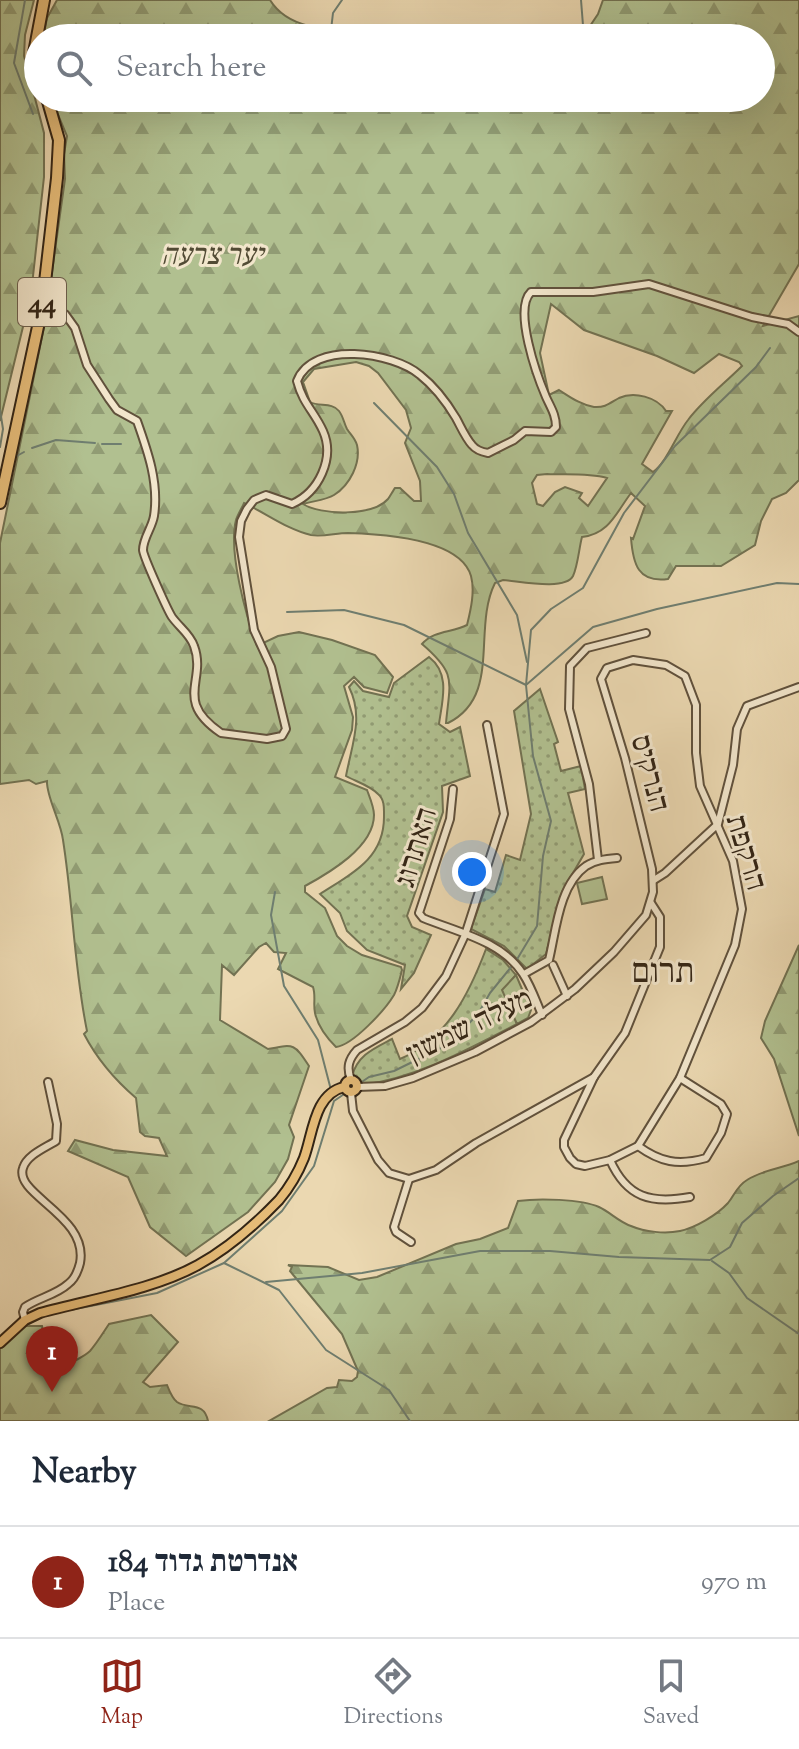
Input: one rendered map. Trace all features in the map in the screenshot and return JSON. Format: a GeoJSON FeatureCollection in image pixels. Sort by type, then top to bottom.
{"type":"FeatureCollection","features":[{"type":"Feature","properties":{"kind":"highway"},"geometry":{"type":"LineString","coordinates":[[39,24],[44,0]]}},
{"type":"Feature","properties":{"kind":"highway","name":"44"},"geometry":{"type":"LineString","coordinates":[[0,503],[42,308],[60,150],[50,112]]}},
{"type":"Feature","properties":{"kind":"main road"},"geometry":{"type":"LineString","coordinates":[[0,1343],[25,1320],[40,1313],[167,1278],[197,1266],[243,1235],[288,1188],[304,1158],[320,1109],[335,1091],[351,1087]]}},
{"type":"Feature","properties":{"kind":"street"},"geometry":{"type":"LineString","coordinates":[[42,308],[65,314],[75,328],[87,365],[109,399],[117,410],[137,421],[156,482],[153,522],[144,541],[145,558],[172,617],[194,644],[195,703],[221,733],[267,739],[282,736],[286,729],[271,667],[254,630],[239,537],[241,521],[254,500],[266,495],[292,504],[298,502],[322,476],[327,444],[323,431],[302,399],[297,381],[307,367],[326,358],[365,353],[406,365],[444,401],[472,445],[488,453],[525,431],[551,432],[556,427],[528,339],[524,304],[531,292],[593,292],[649,284],[752,317],[788,324],[799,332]]}},
{"type":"Feature","properties":{"kind":"street"},"geometry":{"type":"LineString","coordinates":[[598,860],[589,784],[569,709],[570,666],[587,648],[646,633]]}},
{"type":"Feature","properties":{"kind":"street","name":"הרקפת"},"geometry":{"type":"LineString","coordinates":[[601,679],[607,668],[633,660],[666,665],[685,676],[696,705],[700,786],[733,861],[742,909],[735,945],[680,1078],[638,1146]]}},
{"type":"Feature","properties":{"kind":"street","name":"הנרקיס"},"geometry":{"type":"LineString","coordinates":[[601,679],[625,758],[654,880]]}},
{"type":"Feature","properties":{"kind":"street"},"geometry":{"type":"LineString","coordinates":[[654,880],[672,868],[718,824],[742,715],[754,701],[799,687]]}},
{"type":"Feature","properties":{"kind":"street"},"geometry":{"type":"LineString","coordinates":[[487,725],[504,814],[465,935],[446,976],[422,1008],[351,1056],[348,1071],[353,1111],[378,1160],[389,1173],[409,1179],[436,1170],[476,1143],[594,1077]]}},
{"type":"Feature","properties":{"kind":"street","name":"האתרוג"},"geometry":{"type":"LineString","coordinates":[[453,789],[450,819],[419,913],[423,918],[465,935]]}},
{"type":"Feature","properties":{"kind":"street"},"geometry":{"type":"LineString","coordinates":[[524,974],[549,960],[571,883],[586,866],[598,860],[617,858]]}},
{"type":"Feature","properties":{"kind":"street","name":"מעלה שמשון"},"geometry":{"type":"LineString","coordinates":[[351,1087],[385,1086],[413,1078],[475,1052],[542,1015],[567,996],[632,933],[651,903],[654,880]]}},
{"type":"Feature","properties":{"kind":"street"},"geometry":{"type":"LineString","coordinates":[[651,903],[658,911],[661,926],[658,954],[625,1033],[594,1077],[564,1140],[564,1147],[576,1164],[585,1166],[610,1160],[638,1146],[668,1163],[690,1163],[706,1158],[721,1133],[727,1114],[721,1104],[680,1078]]}},
{"type":"Feature","properties":{"kind":"street"},"geometry":{"type":"LineString","coordinates":[[465,935],[502,952],[524,974],[542,1015]]}},
{"type":"Feature","properties":{"kind":"street"},"geometry":{"type":"LineString","coordinates":[[553,965],[567,996]]}},
{"type":"Feature","properties":{"kind":"street"},"geometry":{"type":"LineString","coordinates":[[25,1320],[25,1307],[70,1284],[81,1260],[77,1235],[67,1220],[28,1187],[22,1175],[29,1158],[56,1141],[57,1124],[48,1082]]}},
{"type":"Feature","properties":{"kind":"street"},"geometry":{"type":"LineString","coordinates":[[610,1160],[617,1175],[631,1191],[660,1201],[690,1197]]}},
{"type":"Feature","properties":{"kind":"street"},"geometry":{"type":"LineString","coordinates":[[409,1179],[394,1227],[396,1232],[411,1242]]}},
{"type":"Feature","properties":{"kind":"green space"},"geometry":{"type":"Polygon","coordinates":[[[0,0],[34,0],[28,24],[24,24],[24,112],[39,112],[44,133],[44,177],[31,294],[0,421],[0,0]]]}},
{"type":"Feature","properties":{"kind":"green space"},"geometry":{"type":"Polygon","coordinates":[[[57,0],[270,0],[290,19],[303,24],[46,24],[57,0]]]}},
{"type":"Feature","properties":{"kind":"green space","name":"יער צרעה"},"geometry":{"type":"Polygon","coordinates":[[[603,0],[799,0],[799,264],[763,326],[799,316],[799,480],[786,493],[772,499],[761,521],[755,545],[721,566],[676,566],[668,579],[644,575],[633,556],[631,538],[645,506],[631,493],[605,527],[582,537],[575,572],[568,581],[552,584],[503,580],[495,583],[486,620],[481,679],[465,711],[448,723],[449,679],[441,663],[422,644],[432,636],[467,625],[473,588],[464,563],[436,546],[398,537],[348,533],[311,535],[244,503],[236,520],[234,549],[243,601],[257,646],[278,636],[299,632],[375,655],[393,677],[387,693],[364,687],[354,677],[344,686],[353,717],[352,730],[335,777],[367,790],[374,812],[372,827],[367,838],[348,858],[305,886],[305,892],[325,908],[337,936],[347,946],[402,970],[394,995],[384,1009],[359,1034],[336,1047],[316,1018],[313,987],[278,969],[286,953],[274,952],[266,943],[234,975],[222,965],[220,1020],[268,1049],[293,1047],[309,1066],[289,1125],[294,1137],[288,1159],[275,1182],[248,1212],[186,1256],[150,1227],[128,1177],[68,1151],[75,1140],[113,1150],[167,1156],[159,1138],[140,1132],[136,1098],[107,1069],[84,1034],[87,1031],[63,840],[47,781],[0,784],[0,543],[45,322],[65,179],[67,136],[57,112],[775,112],[775,24],[591,24],[603,0]],[[551,304],[540,353],[549,395],[559,390],[580,403],[598,407],[625,396],[638,395],[657,402],[666,411],[672,411],[642,464],[653,472],[663,462],[694,413],[742,366],[719,354],[694,373],[584,330],[551,304]],[[356,362],[314,369],[303,382],[310,402],[333,406],[339,411],[358,452],[353,473],[340,491],[303,504],[333,512],[359,511],[380,505],[395,488],[400,488],[414,501],[421,501],[420,481],[405,443],[411,428],[406,410],[378,373],[356,362]],[[537,475],[532,483],[537,504],[543,506],[555,492],[565,487],[582,493],[579,498],[588,506],[607,478],[585,475],[537,475]]]}},
{"type":"Feature","properties":{"kind":"green space"},"geometry":{"type":"Polygon","coordinates":[[[429,657],[443,680],[439,724],[450,732],[460,727],[470,776],[442,786],[443,812],[407,916],[412,927],[431,935],[414,973],[401,989],[405,965],[367,950],[347,931],[340,913],[320,894],[364,864],[383,832],[384,808],[380,796],[346,776],[356,720],[349,687],[354,681],[363,691],[389,697],[394,683],[429,657]]]}},
{"type":"Feature","properties":{"kind":"green space"},"geometry":{"type":"Polygon","coordinates":[[[540,689],[558,742],[554,744],[561,771],[581,766],[585,789],[568,793],[584,854],[562,892],[546,954],[527,969],[504,946],[471,929],[485,889],[495,892],[506,855],[520,860],[531,814],[514,711],[540,689]]]}},
{"type":"Feature","properties":{"kind":"green space"},"geometry":{"type":"Polygon","coordinates":[[[602,877],[607,899],[582,904],[577,883],[602,877]]]}},
{"type":"Feature","properties":{"kind":"green space"},"geometry":{"type":"Polygon","coordinates":[[[799,945],[799,1136],[774,1059],[761,1038],[765,1021],[799,945]]]}},
{"type":"Feature","properties":{"kind":"green space"},"geometry":{"type":"Polygon","coordinates":[[[486,949],[503,960],[516,975],[503,990],[517,1024],[442,1061],[403,1076],[362,1085],[352,1076],[362,1058],[392,1039],[400,1059],[431,1040],[464,998],[486,949]]]}},
{"type":"Feature","properties":{"kind":"green space"},"geometry":{"type":"Polygon","coordinates":[[[516,975],[531,1010],[528,1018],[517,1024],[502,990],[516,975]]]}},
{"type":"Feature","properties":{"kind":"green space"},"geometry":{"type":"Polygon","coordinates":[[[799,1161],[799,1421],[269,1421],[327,1388],[337,1387],[339,1380],[352,1381],[358,1371],[342,1334],[288,1265],[328,1267],[359,1280],[377,1277],[456,1244],[508,1228],[518,1201],[526,1200],[582,1202],[599,1207],[637,1228],[680,1231],[718,1212],[747,1180],[799,1161]]]}},
{"type":"Feature","properties":{"kind":"green space"},"geometry":{"type":"Polygon","coordinates":[[[151,1315],[178,1342],[143,1382],[150,1387],[167,1385],[177,1402],[200,1408],[208,1421],[0,1421],[0,1342],[21,1326],[42,1326],[35,1357],[43,1368],[51,1368],[60,1367],[90,1351],[109,1324],[151,1315]]]}},
{"type":"Feature","properties":{"kind":"waterway"},"geometry":{"type":"LineString","coordinates":[[24,90],[14,63],[25,0]]}},
{"type":"Feature","properties":{"kind":"waterway"},"geometry":{"type":"LineString","coordinates":[[332,24],[333,13],[342,0]]}},
{"type":"Feature","properties":{"kind":"waterway"},"geometry":{"type":"LineString","coordinates":[[581,0],[583,24]]}},
{"type":"Feature","properties":{"kind":"waterway"},"geometry":{"type":"LineString","coordinates":[[516,961],[537,926],[543,856],[551,821],[533,756],[526,685],[531,630],[551,609],[583,588],[624,513],[675,446],[756,367],[770,348]]}},
{"type":"Feature","properties":{"kind":"waterway"},"geometry":{"type":"LineString","coordinates":[[374,403],[437,467],[454,494],[468,533],[517,615],[527,662]]}},
{"type":"Feature","properties":{"kind":"waterway"},"geometry":{"type":"LineString","coordinates":[[0,410],[3,429],[0,447]]}},
{"type":"Feature","properties":{"kind":"waterway"},"geometry":{"type":"LineString","coordinates":[[32,448],[56,440],[95,443]]}},
{"type":"Feature","properties":{"kind":"waterway"},"geometry":{"type":"LineString","coordinates":[[102,444],[121,444]]}},
{"type":"Feature","properties":{"kind":"waterway"},"geometry":{"type":"LineString","coordinates":[[15,457],[24,452]]}},
{"type":"Feature","properties":{"kind":"waterway"},"geometry":{"type":"LineString","coordinates":[[287,612],[344,610],[404,625],[526,685],[593,627],[657,609],[777,583],[799,584]]}},
{"type":"Feature","properties":{"kind":"waterway"},"geometry":{"type":"LineString","coordinates":[[275,892],[271,915],[284,986],[318,1040],[331,1090]]}},
{"type":"Feature","properties":{"kind":"waterway"},"geometry":{"type":"LineString","coordinates":[[70,1310],[157,1293],[224,1263],[282,1211],[314,1166],[334,1101],[369,1077],[394,1071],[449,1044],[478,1014],[512,966]]}},
{"type":"Feature","properties":{"kind":"waterway"},"geometry":{"type":"LineString","coordinates":[[266,1282],[362,1273],[480,1251],[550,1251],[710,1260],[730,1247],[742,1223],[799,1178]]}},
{"type":"Feature","properties":{"kind":"waterway"},"geometry":{"type":"LineString","coordinates":[[712,1261],[729,1273],[747,1298],[799,1334]]}},
{"type":"Feature","properties":{"kind":"waterway"},"geometry":{"type":"LineString","coordinates":[[224,1263],[279,1290],[326,1350],[389,1390],[410,1421]]}},
{"type":"Feature","properties":{"kind":"waterway"},"geometry":{"type":"LineString","coordinates":[[25,1326],[44,1316]]}},
{"type":"Feature","properties":{"kind":"place","name":"אנדרטת גדוד 184"},"geometry":{"type":"Point","coordinates":[52,1392]}},
{"type":"Feature","properties":{"kind":"district","name":"תרום"},"geometry":{"type":"Point","coordinates":[663,970]}}]}
